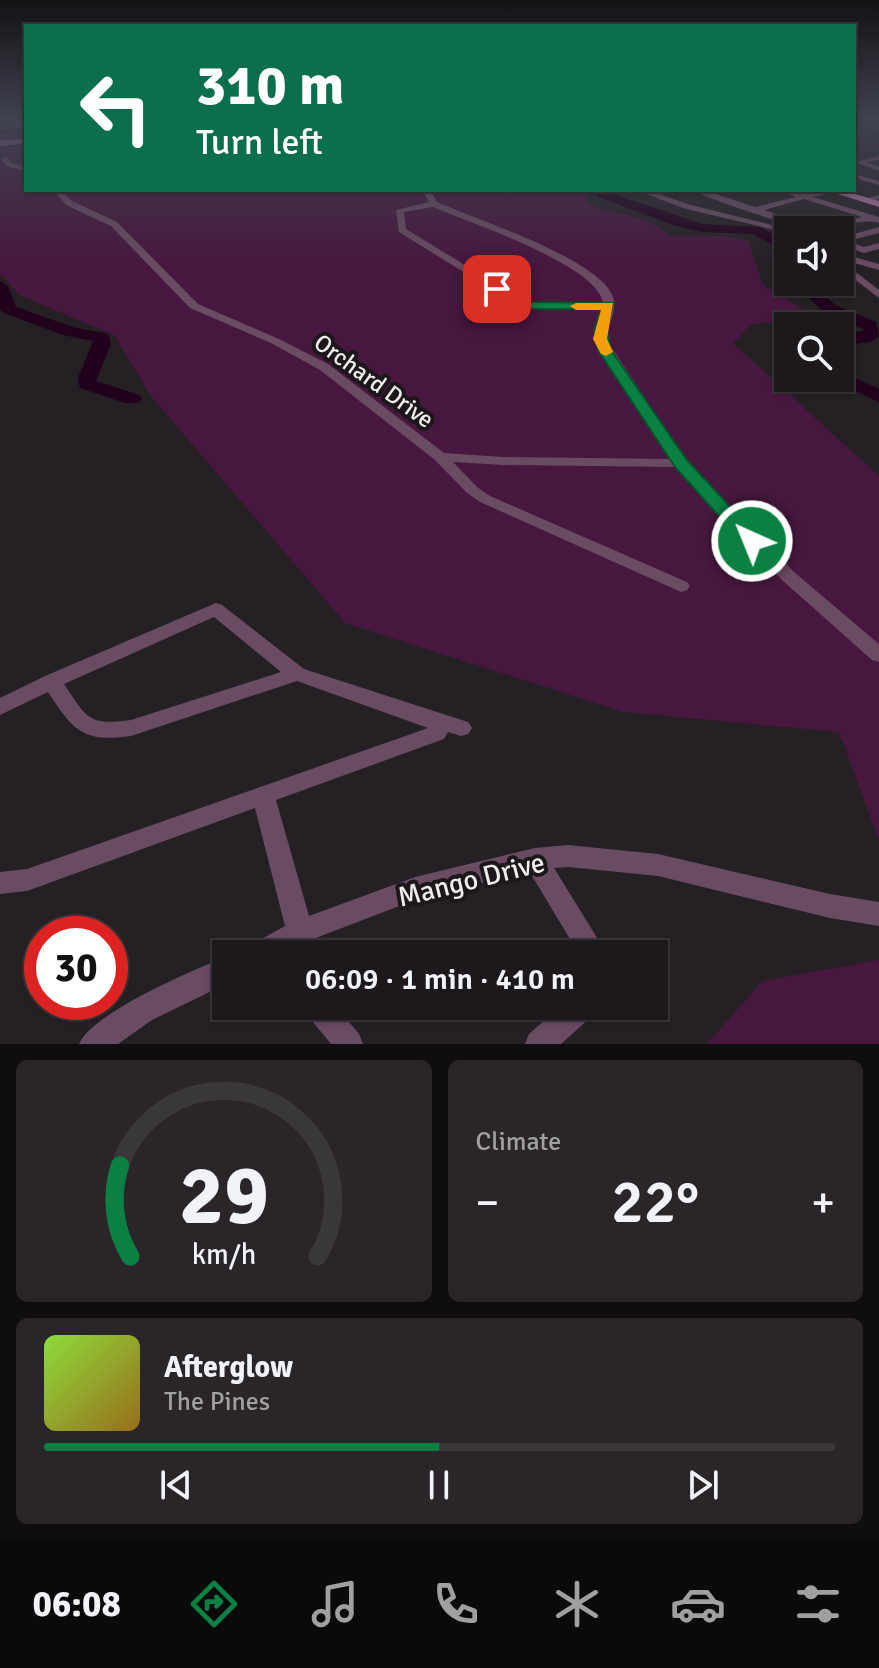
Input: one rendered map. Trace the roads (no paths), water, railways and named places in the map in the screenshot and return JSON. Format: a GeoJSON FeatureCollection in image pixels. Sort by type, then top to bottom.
{"type":"FeatureCollection","features":[{"type":"Feature","properties":{"kind":"main road"},"geometry":{"type":"LineString","coordinates":[[836,192],[879,204]]}},
{"type":"Feature","properties":{"kind":"street"},"geometry":{"type":"LineString","coordinates":[[856,174],[879,171]]}},
{"type":"Feature","properties":{"kind":"street"},"geometry":{"type":"LineString","coordinates":[[856,176],[876,185]]}},
{"type":"Feature","properties":{"kind":"street"},"geometry":{"type":"LineString","coordinates":[[856,183],[876,185]]}},
{"type":"Feature","properties":{"kind":"street"},"geometry":{"type":"LineString","coordinates":[[702,192],[776,216],[876,185]]}},
{"type":"Feature","properties":{"kind":"street","name":"Orchard Drive"},"geometry":{"type":"LineString","coordinates":[[63,192],[69,203],[114,224],[194,306],[275,341],[324,367],[440,457],[485,499],[681,586]]}},
{"type":"Feature","properties":{"kind":"street"},"geometry":{"type":"LineString","coordinates":[[425,192],[434,204],[561,258],[602,288],[608,295],[609,306],[600,339],[681,463],[788,576],[879,655]]}},
{"type":"Feature","properties":{"kind":"street"},"geometry":{"type":"LineString","coordinates":[[644,192],[660,199],[774,227]]}},
{"type":"Feature","properties":{"kind":"street"},"geometry":{"type":"LineString","coordinates":[[713,196],[731,192]]}},
{"type":"Feature","properties":{"kind":"street"},"geometry":{"type":"LineString","coordinates":[[772,194],[778,192]]}},
{"type":"Feature","properties":{"kind":"street"},"geometry":{"type":"LineString","coordinates":[[791,192],[874,216]]}},
{"type":"Feature","properties":{"kind":"street"},"geometry":{"type":"LineString","coordinates":[[754,209],[820,192]]}},
{"type":"Feature","properties":{"kind":"street"},"geometry":{"type":"LineString","coordinates":[[660,199],[679,194]]}},
{"type":"Feature","properties":{"kind":"street"},"geometry":{"type":"LineString","coordinates":[[734,202],[759,197]]}},
{"type":"Feature","properties":{"kind":"street"},"geometry":{"type":"LineString","coordinates":[[823,216],[879,197]]}},
{"type":"Feature","properties":{"kind":"street"},"geometry":{"type":"LineString","coordinates":[[434,204],[400,210],[402,230],[519,302],[538,306],[609,306]]}},
{"type":"Feature","properties":{"kind":"street"},"geometry":{"type":"LineString","coordinates":[[854,221],[874,216]]}},
{"type":"Feature","properties":{"kind":"street"},"geometry":{"type":"LineString","coordinates":[[854,236],[879,230]]}},
{"type":"Feature","properties":{"kind":"street"},"geometry":{"type":"LineString","coordinates":[[854,247],[864,250],[879,246]]}},
{"type":"Feature","properties":{"kind":"street"},"geometry":{"type":"LineString","coordinates":[[854,259],[877,265]]}},
{"type":"Feature","properties":{"kind":"street"},"geometry":{"type":"LineString","coordinates":[[854,274],[879,295]]}},
{"type":"Feature","properties":{"kind":"street"},"geometry":{"type":"LineString","coordinates":[[440,457],[503,461],[681,463]]}},
{"type":"Feature","properties":{"kind":"street"},"geometry":{"type":"LineString","coordinates":[[0,707],[216,609],[297,674],[461,728]]}},
{"type":"Feature","properties":{"kind":"street"},"geometry":{"type":"LineString","coordinates":[[52,681],[82,725],[91,731],[108,733],[297,674]]}},
{"type":"Feature","properties":{"kind":"street"},"geometry":{"type":"LineString","coordinates":[[0,883],[27,880],[437,733],[439,729],[434,720]]}},
{"type":"Feature","properties":{"kind":"street"},"geometry":{"type":"LineString","coordinates":[[263,796],[300,932]]}},
{"type":"Feature","properties":{"kind":"street","name":"Mango Drive"},"geometry":{"type":"LineString","coordinates":[[287,940],[300,932],[415,889],[535,859],[612,858],[658,865],[830,906],[879,914]]}},
{"type":"Feature","properties":{"kind":"street"},"geometry":{"type":"LineString","coordinates":[[535,859],[585,940]]}},
{"type":"Feature","properties":{"kind":"street"},"geometry":{"type":"LineString","coordinates":[[93,1044],[142,1010],[212,977]]}},
{"type":"Feature","properties":{"kind":"street"},"geometry":{"type":"LineString","coordinates":[[329,1020],[349,1044]]}},
{"type":"Feature","properties":{"kind":"street"},"geometry":{"type":"LineString","coordinates":[[539,1044],[566,1020]]}},
{"type":"Feature","properties":{"kind":"waterway"},"geometry":{"type":"LineString","coordinates":[[607,192],[603,194],[677,222],[702,228],[755,230],[774,238]]}},
{"type":"Feature","properties":{"kind":"waterway"},"geometry":{"type":"LineString","coordinates":[[0,286],[6,296],[4,305],[10,310],[69,331],[102,338],[87,384],[132,399]]}},
{"type":"Feature","properties":{"kind":"waterway"},"geometry":{"type":"LineString","coordinates":[[816,296],[836,312]]}},
{"type":"Feature","properties":{"kind":"waterway"},"geometry":{"type":"LineString","coordinates":[[854,318],[876,330],[865,338],[854,339]]}},
{"type":"Feature","properties":{"kind":"waterway"},"geometry":{"type":"LineString","coordinates":[[854,384],[879,396]]}}]}
